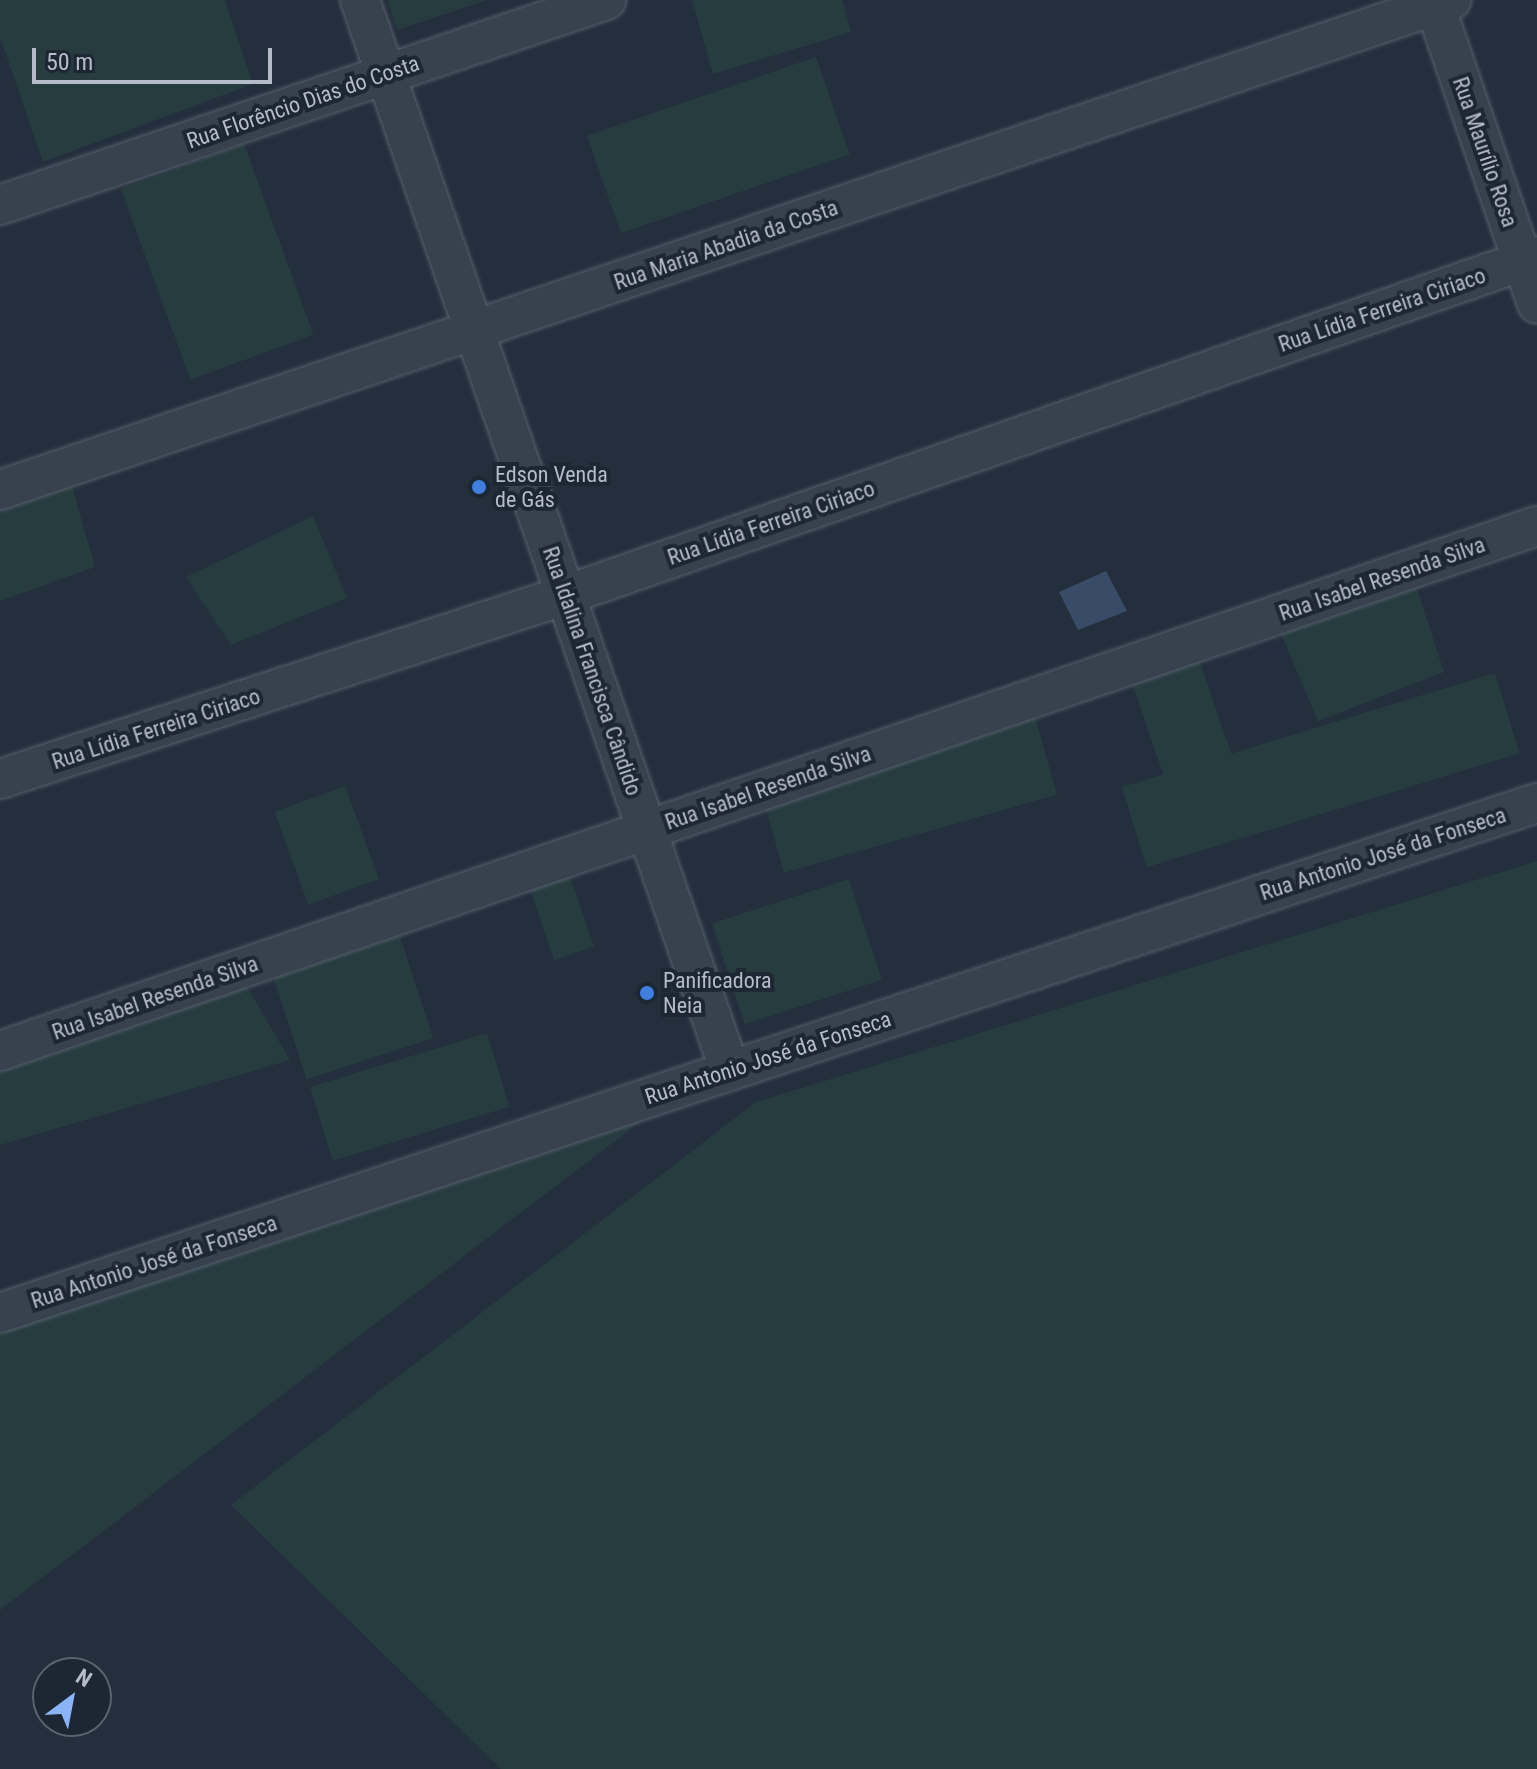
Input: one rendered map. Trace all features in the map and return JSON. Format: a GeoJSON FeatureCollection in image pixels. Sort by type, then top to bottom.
{"type":"FeatureCollection","features":[{"type":"Feature","properties":{"kind":"street","name":"Rua Idalina Francisca Cândido"},"geometry":{"type":"LineString","coordinates":[[360,0],[730,1071]]}},
{"type":"Feature","properties":{"kind":"street","name":"Rua Florêncio Dias do Costa"},"geometry":{"type":"LineString","coordinates":[[0,205],[606,0]]}},
{"type":"Feature","properties":{"kind":"street","name":"Rua Maurílio Rosa"},"geometry":{"type":"LineString","coordinates":[[1439,2],[1530,258],[1537,304]]}},
{"type":"Feature","properties":{"kind":"street","name":"Rua Maria Abadia da Costa"},"geometry":{"type":"LineString","coordinates":[[0,490],[1439,2]]}},
{"type":"Feature","properties":{"kind":"street","name":"Rua Lídia Ferreira Ciriaco"},"geometry":{"type":"LineString","coordinates":[[0,779],[566,595],[1530,258]]}},
{"type":"Feature","properties":{"kind":"street","name":"Rua Isabel Resenda Silva"},"geometry":{"type":"LineString","coordinates":[[0,1051],[1537,526]]}},
{"type":"Feature","properties":{"kind":"street","name":"Rua Antonio José da Fonseca"},"geometry":{"type":"LineString","coordinates":[[0,1313],[1537,803]]}},
{"type":"Feature","properties":{"kind":"green space"},"geometry":{"type":"Polygon","coordinates":[[[0,0],[225,0],[253,84],[43,162],[0,37],[0,0]]]}},
{"type":"Feature","properties":{"kind":"green space"},"geometry":{"type":"Polygon","coordinates":[[[387,0],[487,0],[397,30],[387,0]]]}},
{"type":"Feature","properties":{"kind":"green space"},"geometry":{"type":"Polygon","coordinates":[[[692,0],[842,0],[851,32],[713,74],[692,0]]]}},
{"type":"Feature","properties":{"kind":"green space"},"geometry":{"type":"Polygon","coordinates":[[[816,57],[850,154],[621,233],[587,136],[816,57]]]}},
{"type":"Feature","properties":{"kind":"green space"},"geometry":{"type":"Polygon","coordinates":[[[244,144],[313,335],[190,380],[121,189],[244,144]]]}},
{"type":"Feature","properties":{"kind":"green space"},"geometry":{"type":"Polygon","coordinates":[[[69,476],[95,567],[0,601],[0,498],[69,476]]]}},
{"type":"Feature","properties":{"kind":"green space"},"geometry":{"type":"Polygon","coordinates":[[[313,516],[347,598],[231,645],[186,577],[313,516]]]}},
{"type":"Feature","properties":{"kind":"green space"},"geometry":{"type":"Polygon","coordinates":[[[1415,583],[1444,672],[1318,721],[1277,624],[1415,583]]]}},
{"type":"Feature","properties":{"kind":"green space"},"geometry":{"type":"Polygon","coordinates":[[[1198,657],[1233,758],[1166,781],[1131,680],[1198,657]]]}},
{"type":"Feature","properties":{"kind":"green space"},"geometry":{"type":"Polygon","coordinates":[[[1495,673],[1520,753],[1147,867],[1122,787],[1495,673]]]}},
{"type":"Feature","properties":{"kind":"green space"},"geometry":{"type":"Polygon","coordinates":[[[1032,707],[1057,794],[784,873],[759,785],[1032,707]]]}},
{"type":"Feature","properties":{"kind":"green space"},"geometry":{"type":"Polygon","coordinates":[[[345,786],[379,879],[308,905],[275,812],[345,786]]]}},
{"type":"Feature","properties":{"kind":"green space"},"geometry":{"type":"Polygon","coordinates":[[[1537,861],[1537,1769],[501,1769],[231,1505],[756,1102],[1537,861]]]}},
{"type":"Feature","properties":{"kind":"green space"},"geometry":{"type":"Polygon","coordinates":[[[567,868],[594,946],[554,960],[527,882],[567,868]]]}},
{"type":"Feature","properties":{"kind":"green space"},"geometry":{"type":"Polygon","coordinates":[[[849,879],[882,980],[745,1024],[712,923],[849,879]]]}},
{"type":"Feature","properties":{"kind":"green space"},"geometry":{"type":"Polygon","coordinates":[[[396,924],[433,1038],[307,1079],[270,965],[396,924]]]}},
{"type":"Feature","properties":{"kind":"green space"},"geometry":{"type":"Polygon","coordinates":[[[243,980],[290,1060],[0,1145],[0,1062],[243,980]]]}},
{"type":"Feature","properties":{"kind":"green space"},"geometry":{"type":"Polygon","coordinates":[[[487,1033],[510,1107],[333,1161],[310,1087],[487,1033]]]}},
{"type":"Feature","properties":{"kind":"green space"},"geometry":{"type":"Polygon","coordinates":[[[657,1109],[0,1610],[0,1325],[657,1109]]]}},
{"type":"Feature","properties":{"kind":"water"},"geometry":{"type":"Polygon","coordinates":[[[1106,571],[1127,611],[1078,630],[1059,592],[1106,571]]]}},
{"type":"Feature","properties":{"kind":"place","name":"Edson Venda de Gás"},"geometry":{"type":"Point","coordinates":[479,487]}},
{"type":"Feature","properties":{"kind":"place","name":"Panificadora Neia"},"geometry":{"type":"Point","coordinates":[647,993]}}]}
